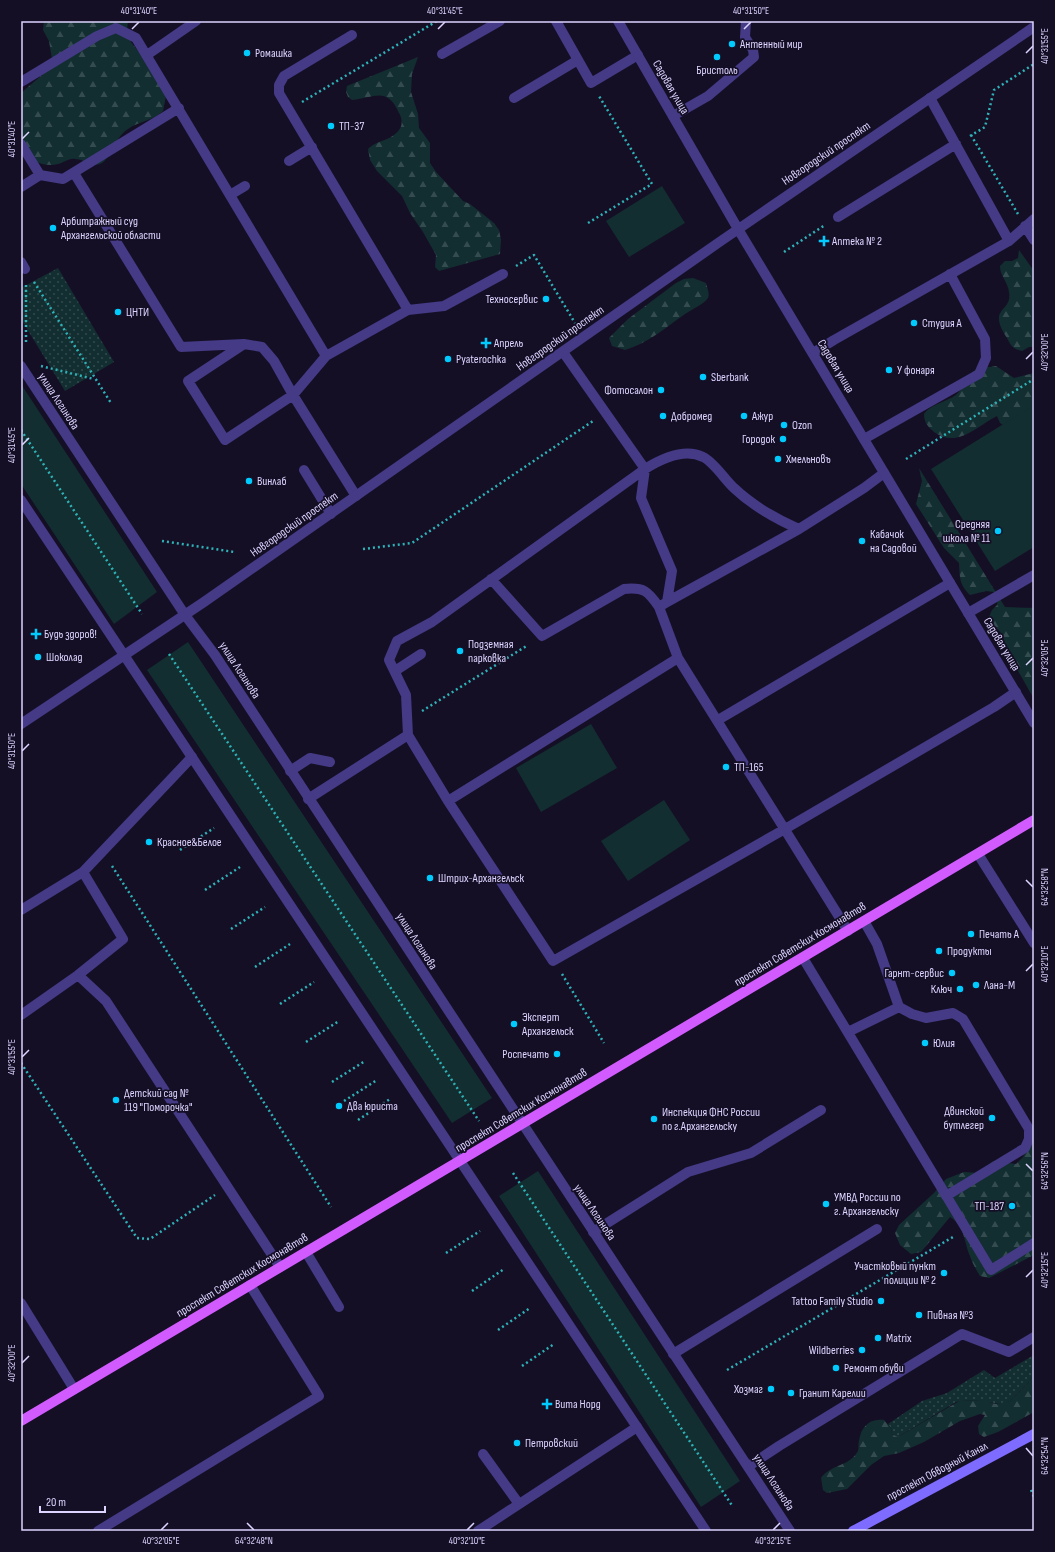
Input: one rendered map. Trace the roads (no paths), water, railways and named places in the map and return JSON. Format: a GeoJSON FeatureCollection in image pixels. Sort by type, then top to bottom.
{"type":"FeatureCollection","features":[{"type":"Feature","properties":{"kind":"main road","name":"проспект Советских Космонавтов"},"geometry":{"type":"LineString","coordinates":[[21,1421],[1034,820]]}},
{"type":"Feature","properties":{"kind":"main road","name":"проспект Обводный Канал"},"geometry":{"type":"LineString","coordinates":[[852,1531],[1034,1434]]}},
{"type":"Feature","properties":{"kind":"street"},"geometry":{"type":"LineString","coordinates":[[146,55],[196,21]]}},
{"type":"Feature","properties":{"kind":"street"},"geometry":{"type":"LineString","coordinates":[[442,54],[500,21]]}},
{"type":"Feature","properties":{"kind":"street"},"geometry":{"type":"LineString","coordinates":[[556,21],[592,83],[638,55]]}},
{"type":"Feature","properties":{"kind":"street","name":"Садовая улица"},"geometry":{"type":"LineString","coordinates":[[618,21],[738,229],[1034,723]]}},
{"type":"Feature","properties":{"kind":"street"},"geometry":{"type":"LineString","coordinates":[[673,116],[708,96],[754,57],[754,50],[744,37],[746,21]]}},
{"type":"Feature","properties":{"kind":"street","name":"Новгородский проспект"},"geometry":{"type":"LineString","coordinates":[[21,724],[185,615],[738,229],[1034,27]]}},
{"type":"Feature","properties":{"kind":"street"},"geometry":{"type":"LineString","coordinates":[[21,82],[97,36],[116,28],[136,38],[326,356]]}},
{"type":"Feature","properties":{"kind":"street"},"geometry":{"type":"LineString","coordinates":[[352,35],[284,76],[279,85],[279,93],[290,109],[408,310]]}},
{"type":"Feature","properties":{"kind":"street"},"geometry":{"type":"LineString","coordinates":[[514,98],[578,60]]}},
{"type":"Feature","properties":{"kind":"street"},"geometry":{"type":"LineString","coordinates":[[930,98],[1009,241]]}},
{"type":"Feature","properties":{"kind":"street"},"geometry":{"type":"LineString","coordinates":[[21,187],[40,175],[63,179],[179,108]]}},
{"type":"Feature","properties":{"kind":"street"},"geometry":{"type":"LineString","coordinates":[[21,144],[40,175]]}},
{"type":"Feature","properties":{"kind":"street"},"geometry":{"type":"LineString","coordinates":[[838,217],[956,144]]}},
{"type":"Feature","properties":{"kind":"street"},"geometry":{"type":"LineString","coordinates":[[289,161],[312,148]]}},
{"type":"Feature","properties":{"kind":"street"},"geometry":{"type":"LineString","coordinates":[[74,173],[181,347],[244,344],[262,347],[274,362],[356,496]]}},
{"type":"Feature","properties":{"kind":"street"},"geometry":{"type":"LineString","coordinates":[[230,195],[245,186]]}},
{"type":"Feature","properties":{"kind":"street"},"geometry":{"type":"LineString","coordinates":[[813,353],[1009,241],[1034,219]]}},
{"type":"Feature","properties":{"kind":"street"},"geometry":{"type":"LineString","coordinates":[[1025,226],[1034,240]]}},
{"type":"Feature","properties":{"kind":"street"},"geometry":{"type":"LineString","coordinates":[[244,344],[188,381],[225,440],[293,395],[326,356],[408,310],[444,306],[503,274]]}},
{"type":"Feature","properties":{"kind":"street"},"geometry":{"type":"LineString","coordinates":[[864,439],[979,374],[986,358],[985,339],[950,274]]}},
{"type":"Feature","properties":{"kind":"street"},"geometry":{"type":"LineString","coordinates":[[563,352],[645,469],[640,498],[672,571],[663,605],[678,658],[786,829],[848,931]]}},
{"type":"Feature","properties":{"kind":"street","name":"улица Логинова"},"geometry":{"type":"LineString","coordinates":[[21,366],[185,615],[215,655],[673,1354],[749,1466],[790,1531]]}},
{"type":"Feature","properties":{"kind":"street"},"geometry":{"type":"LineString","coordinates":[[799,528],[773,518],[735,489],[703,457],[684,454],[659,460],[432,622],[397,641],[389,660],[406,695],[408,735],[448,801],[553,960],[786,829],[994,707],[1016,692]]}},
{"type":"Feature","properties":{"kind":"street"},"geometry":{"type":"LineString","coordinates":[[304,470],[331,514]]}},
{"type":"Feature","properties":{"kind":"street"},"geometry":{"type":"LineString","coordinates":[[663,605],[799,528],[864,488],[884,473]]}},
{"type":"Feature","properties":{"kind":"street"},"geometry":{"type":"LineString","coordinates":[[21,500],[706,1531]]}},
{"type":"Feature","properties":{"kind":"street"},"geometry":{"type":"LineString","coordinates":[[968,613],[1034,575]]}},
{"type":"Feature","properties":{"kind":"street"},"geometry":{"type":"LineString","coordinates":[[491,579],[542,636],[624,589],[638,588],[649,594],[663,605]]}},
{"type":"Feature","properties":{"kind":"street"},"geometry":{"type":"LineString","coordinates":[[718,720],[950,583]]}},
{"type":"Feature","properties":{"kind":"street"},"geometry":{"type":"LineString","coordinates":[[395,671],[421,654]]}},
{"type":"Feature","properties":{"kind":"street"},"geometry":{"type":"LineString","coordinates":[[448,801],[678,658]]}},
{"type":"Feature","properties":{"kind":"street"},"geometry":{"type":"LineString","coordinates":[[308,799],[408,735]]}},
{"type":"Feature","properties":{"kind":"street"},"geometry":{"type":"LineString","coordinates":[[21,910],[83,872],[192,757]]}},
{"type":"Feature","properties":{"kind":"street"},"geometry":{"type":"LineString","coordinates":[[290,771],[310,758],[330,762]]}},
{"type":"Feature","properties":{"kind":"street"},"geometry":{"type":"LineString","coordinates":[[978,854],[1034,943]]}},
{"type":"Feature","properties":{"kind":"street"},"geometry":{"type":"LineString","coordinates":[[21,1015],[78,975],[123,940],[83,872]]}},
{"type":"Feature","properties":{"kind":"street"},"geometry":{"type":"LineString","coordinates":[[864,921],[877,944],[899,1007],[912,1014],[926,1018],[953,1013],[963,1019],[1029,1129],[1029,1139],[1025,1148],[946,1196]]}},
{"type":"Feature","properties":{"kind":"street"},"geometry":{"type":"LineString","coordinates":[[803,958],[991,1270],[1034,1243]]}},
{"type":"Feature","properties":{"kind":"street"},"geometry":{"type":"LineString","coordinates":[[78,975],[106,1001],[280,1267]]}},
{"type":"Feature","properties":{"kind":"street"},"geometry":{"type":"LineString","coordinates":[[848,1032],[899,1007]]}},
{"type":"Feature","properties":{"kind":"street"},"geometry":{"type":"LineString","coordinates":[[593,1232],[688,1172],[750,1153],[821,1110]]}},
{"type":"Feature","properties":{"kind":"street"},"geometry":{"type":"LineString","coordinates":[[673,1354],[877,1229]]}},
{"type":"Feature","properties":{"kind":"street"},"geometry":{"type":"LineString","coordinates":[[306,1252],[339,1307]]}},
{"type":"Feature","properties":{"kind":"street"},"geometry":{"type":"LineString","coordinates":[[98,1531],[319,1396],[250,1285]]}},
{"type":"Feature","properties":{"kind":"street"},"geometry":{"type":"LineString","coordinates":[[21,1303],[74,1389]]}},
{"type":"Feature","properties":{"kind":"street"},"geometry":{"type":"LineString","coordinates":[[749,1466],[962,1334],[1008,1352],[1034,1337]]}},
{"type":"Feature","properties":{"kind":"street"},"geometry":{"type":"LineString","coordinates":[[478,1531],[637,1427]]}},
{"type":"Feature","properties":{"kind":"street"},"geometry":{"type":"LineString","coordinates":[[483,1454],[519,1504]]}},
{"type":"Feature","properties":{"kind":"place","name":"Антенный мир"},"geometry":{"type":"Point","coordinates":[732,44]}},
{"type":"Feature","properties":{"kind":"place","name":"Ромашка"},"geometry":{"type":"Point","coordinates":[247,53]}},
{"type":"Feature","properties":{"kind":"place","name":"Бристоль"},"geometry":{"type":"Point","coordinates":[717,57]}},
{"type":"Feature","properties":{"kind":"place","name":"ТП-37"},"geometry":{"type":"Point","coordinates":[331,126]}},
{"type":"Feature","properties":{"kind":"place","name":"Арбитражный суд Архангельской области"},"geometry":{"type":"Point","coordinates":[53,228]}},
{"type":"Feature","properties":{"kind":"place","name":"Аптека № 2"},"geometry":{"type":"Point","coordinates":[824,241]}},
{"type":"Feature","properties":{"kind":"place","name":"Техносервис"},"geometry":{"type":"Point","coordinates":[546,299]}},
{"type":"Feature","properties":{"kind":"place","name":"ЦНТИ"},"geometry":{"type":"Point","coordinates":[118,312]}},
{"type":"Feature","properties":{"kind":"place","name":"Студия А"},"geometry":{"type":"Point","coordinates":[914,323]}},
{"type":"Feature","properties":{"kind":"place","name":"Апрель"},"geometry":{"type":"Point","coordinates":[486,343]}},
{"type":"Feature","properties":{"kind":"place","name":"Pyaterochka"},"geometry":{"type":"Point","coordinates":[448,359]}},
{"type":"Feature","properties":{"kind":"place","name":"У фонаря"},"geometry":{"type":"Point","coordinates":[889,370]}},
{"type":"Feature","properties":{"kind":"place","name":"Sberbank"},"geometry":{"type":"Point","coordinates":[703,377]}},
{"type":"Feature","properties":{"kind":"place","name":"Фотосалон"},"geometry":{"type":"Point","coordinates":[661,390]}},
{"type":"Feature","properties":{"kind":"place","name":"Добромед"},"geometry":{"type":"Point","coordinates":[663,416]}},
{"type":"Feature","properties":{"kind":"place","name":"Ажур"},"geometry":{"type":"Point","coordinates":[744,416]}},
{"type":"Feature","properties":{"kind":"place","name":"Ozon"},"geometry":{"type":"Point","coordinates":[784,425]}},
{"type":"Feature","properties":{"kind":"place","name":"Городок"},"geometry":{"type":"Point","coordinates":[783,439]}},
{"type":"Feature","properties":{"kind":"place","name":"Хмельновъ"},"geometry":{"type":"Point","coordinates":[778,459]}},
{"type":"Feature","properties":{"kind":"place","name":"Винлаб"},"geometry":{"type":"Point","coordinates":[249,481]}},
{"type":"Feature","properties":{"kind":"place","name":"Средняя школа № 11"},"geometry":{"type":"Point","coordinates":[998,531]}},
{"type":"Feature","properties":{"kind":"place","name":"Кабачок на Садовой"},"geometry":{"type":"Point","coordinates":[862,541]}},
{"type":"Feature","properties":{"kind":"place","name":"Будь здоров!"},"geometry":{"type":"Point","coordinates":[36,634]}},
{"type":"Feature","properties":{"kind":"place","name":"Подземная парковка"},"geometry":{"type":"Point","coordinates":[460,651]}},
{"type":"Feature","properties":{"kind":"place","name":"Шоколад"},"geometry":{"type":"Point","coordinates":[38,657]}},
{"type":"Feature","properties":{"kind":"place","name":"ТП-165"},"geometry":{"type":"Point","coordinates":[726,767]}},
{"type":"Feature","properties":{"kind":"place","name":"Красное&Белое"},"geometry":{"type":"Point","coordinates":[149,842]}},
{"type":"Feature","properties":{"kind":"place","name":"Штрих-Архангельск"},"geometry":{"type":"Point","coordinates":[430,878]}},
{"type":"Feature","properties":{"kind":"place","name":"Печать А"},"geometry":{"type":"Point","coordinates":[971,934]}},
{"type":"Feature","properties":{"kind":"place","name":"Продукты"},"geometry":{"type":"Point","coordinates":[939,951]}},
{"type":"Feature","properties":{"kind":"place","name":"Гарнт-сервис"},"geometry":{"type":"Point","coordinates":[952,973]}},
{"type":"Feature","properties":{"kind":"place","name":"Лана-М"},"geometry":{"type":"Point","coordinates":[976,985]}},
{"type":"Feature","properties":{"kind":"place","name":"Ключ"},"geometry":{"type":"Point","coordinates":[960,989]}},
{"type":"Feature","properties":{"kind":"place","name":"Эксперт Архангельск"},"geometry":{"type":"Point","coordinates":[514,1024]}},
{"type":"Feature","properties":{"kind":"place","name":"Юлия"},"geometry":{"type":"Point","coordinates":[925,1043]}},
{"type":"Feature","properties":{"kind":"place","name":"Роспечать"},"geometry":{"type":"Point","coordinates":[557,1054]}},
{"type":"Feature","properties":{"kind":"place","name":"Детский сад № 119 \"Поморочка\""},"geometry":{"type":"Point","coordinates":[116,1100]}},
{"type":"Feature","properties":{"kind":"place","name":"Два юриста"},"geometry":{"type":"Point","coordinates":[339,1106]}},
{"type":"Feature","properties":{"kind":"place","name":"Двинской бутлегер"},"geometry":{"type":"Point","coordinates":[992,1118]}},
{"type":"Feature","properties":{"kind":"place","name":"Инспекция ФНС России по г.Архангельску"},"geometry":{"type":"Point","coordinates":[654,1119]}},
{"type":"Feature","properties":{"kind":"place","name":"УМВД России по г. Архангельску"},"geometry":{"type":"Point","coordinates":[826,1204]}},
{"type":"Feature","properties":{"kind":"place","name":"ТП-187"},"geometry":{"type":"Point","coordinates":[1012,1206]}},
{"type":"Feature","properties":{"kind":"place","name":"Участковый пункт полиции № 2"},"geometry":{"type":"Point","coordinates":[944,1273]}},
{"type":"Feature","properties":{"kind":"place","name":"Tattoo Family Studio"},"geometry":{"type":"Point","coordinates":[881,1301]}},
{"type":"Feature","properties":{"kind":"place","name":"Пивная №3"},"geometry":{"type":"Point","coordinates":[919,1315]}},
{"type":"Feature","properties":{"kind":"place","name":"Matrix"},"geometry":{"type":"Point","coordinates":[878,1338]}},
{"type":"Feature","properties":{"kind":"place","name":"Wildberries"},"geometry":{"type":"Point","coordinates":[862,1350]}},
{"type":"Feature","properties":{"kind":"place","name":"Ремонт обуви"},"geometry":{"type":"Point","coordinates":[836,1368]}},
{"type":"Feature","properties":{"kind":"place","name":"Хозмаг"},"geometry":{"type":"Point","coordinates":[771,1389]}},
{"type":"Feature","properties":{"kind":"place","name":"Гранит Карелии"},"geometry":{"type":"Point","coordinates":[791,1393]}},
{"type":"Feature","properties":{"kind":"place","name":"Вита Норд"},"geometry":{"type":"Point","coordinates":[547,1404]}},
{"type":"Feature","properties":{"kind":"place","name":"Петровский"},"geometry":{"type":"Point","coordinates":[517,1443]}}]}
